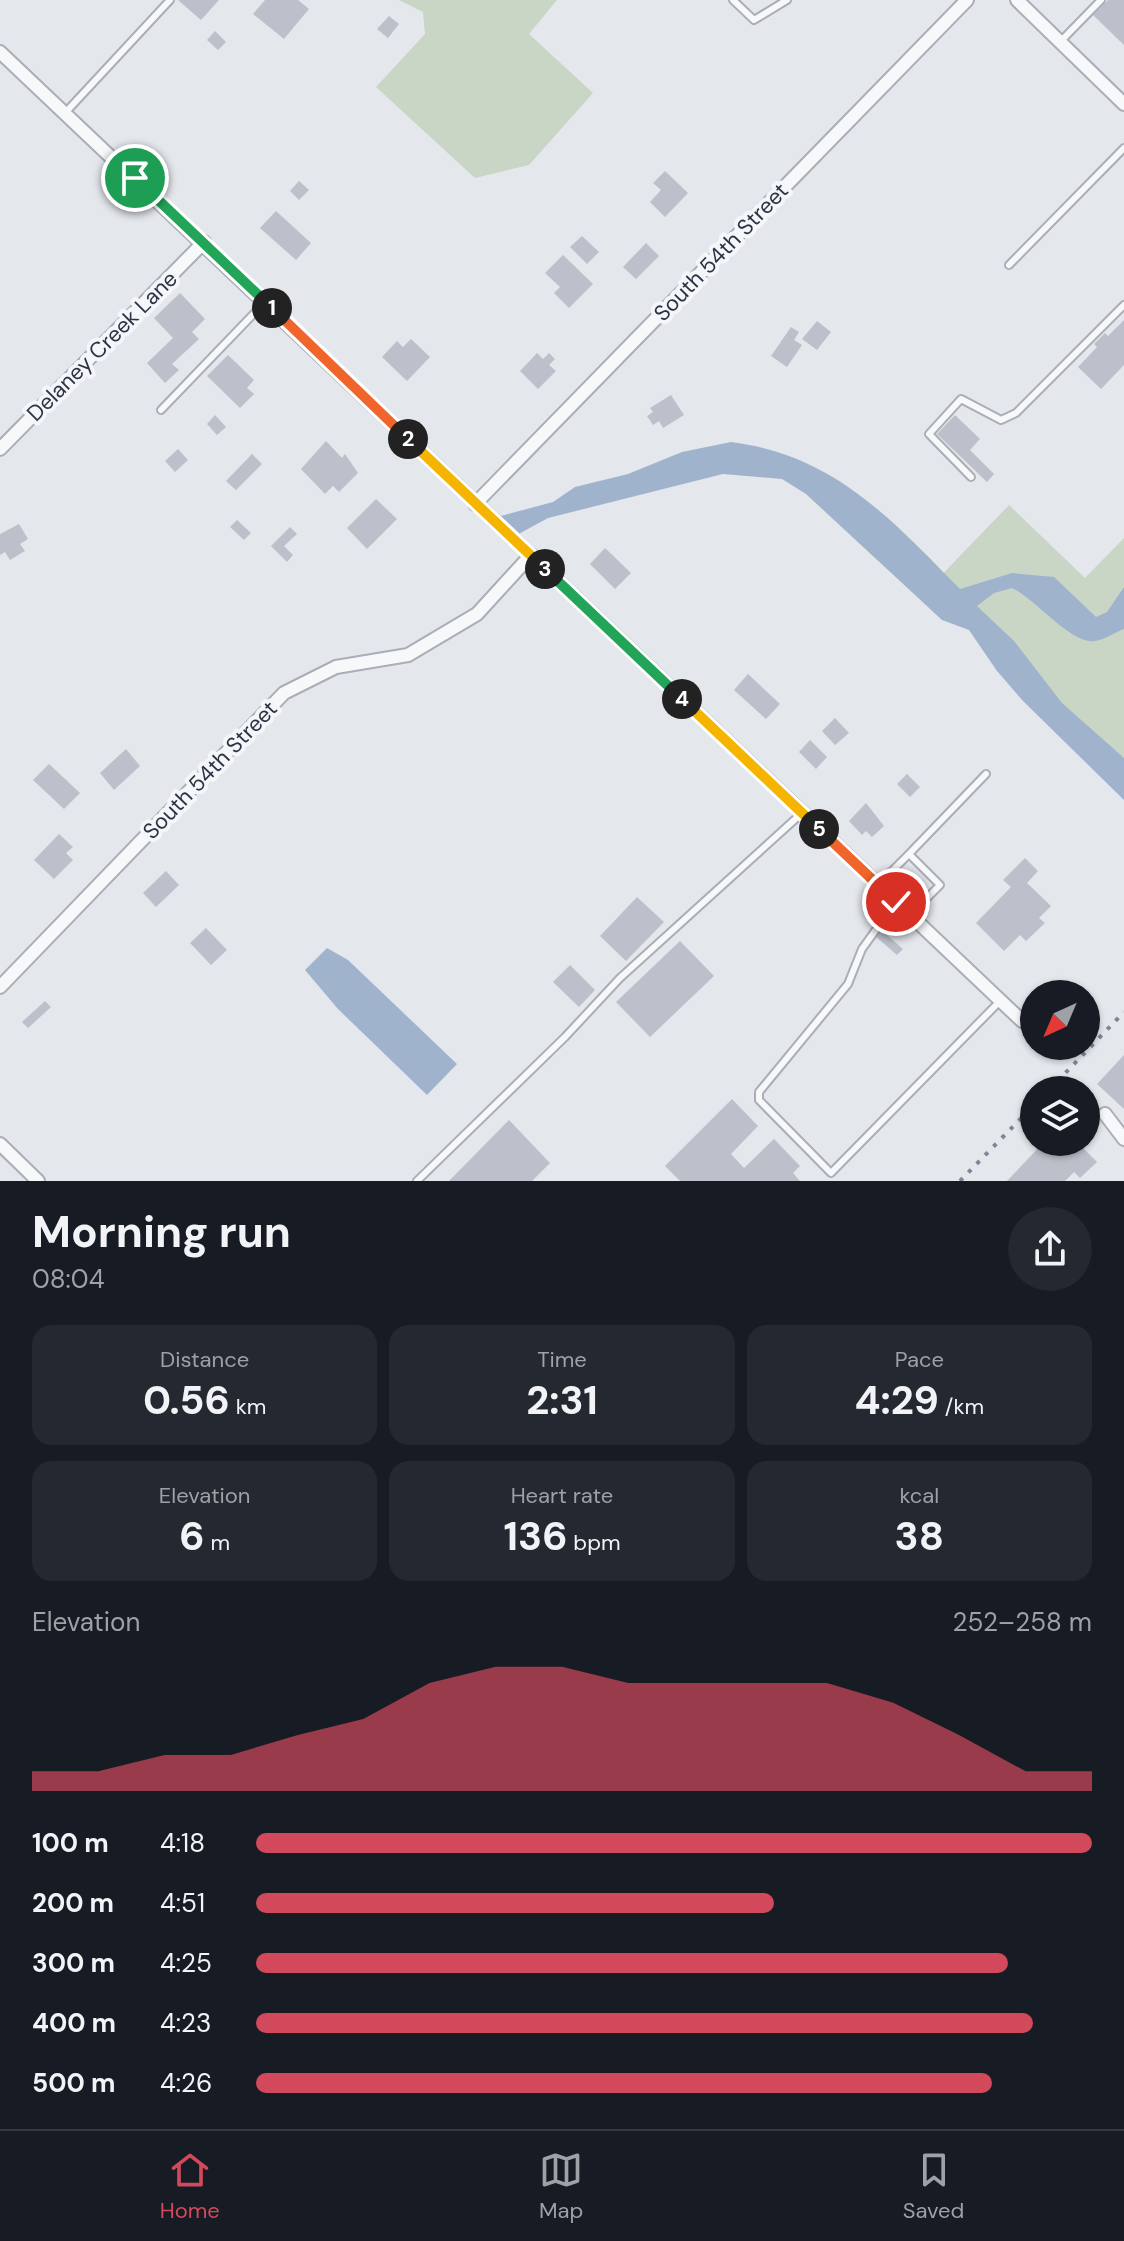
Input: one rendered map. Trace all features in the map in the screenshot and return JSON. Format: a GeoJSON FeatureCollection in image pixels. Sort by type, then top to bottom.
{"type":"FeatureCollection","features":[{"type":"Feature","properties":{"kind":"street","name":"South 54th Street"},"geometry":{"type":"LineString","coordinates":[[475,504],[967,0]]}},
{"type":"Feature","properties":{"kind":"street"},"geometry":{"type":"LineString","coordinates":[[1017,0],[1124,104]]}},
{"type":"Feature","properties":{"kind":"street"},"geometry":{"type":"LineString","coordinates":[[0,52],[204,242],[475,504],[1020,1019]]}},
{"type":"Feature","properties":{"kind":"street","name":"Delaney Creek Lane"},"geometry":{"type":"LineString","coordinates":[[0,449],[204,242]]}},
{"type":"Feature","properties":{"kind":"street","name":"South 54th Street"},"geometry":{"type":"LineString","coordinates":[[0,987],[284,693],[336,667],[408,655],[477,614],[531,555]]}},
{"type":"Feature","properties":{"kind":"street"},"geometry":{"type":"LineString","coordinates":[[1105,1114],[1124,1139]]}},
{"type":"Feature","properties":{"kind":"street"},"geometry":{"type":"LineString","coordinates":[[0,1144],[38,1181]]}},
{"type":"Feature","properties":{"kind":"lane"},"geometry":{"type":"LineString","coordinates":[[65,113],[170,0]]}},
{"type":"Feature","properties":{"kind":"lane"},"geometry":{"type":"LineString","coordinates":[[733,0],[754,20],[760,20],[787,0]]}},
{"type":"Feature","properties":{"kind":"lane"},"geometry":{"type":"LineString","coordinates":[[1060,42],[1101,0]]}},
{"type":"Feature","properties":{"kind":"lane"},"geometry":{"type":"LineString","coordinates":[[1009,265],[1124,148]]}},
{"type":"Feature","properties":{"kind":"lane"},"geometry":{"type":"LineString","coordinates":[[161,410],[265,302]]}},
{"type":"Feature","properties":{"kind":"lane"},"geometry":{"type":"LineString","coordinates":[[971,477],[929,434],[961,399],[1001,420],[1016,413],[1124,305]]}},
{"type":"Feature","properties":{"kind":"lane"},"geometry":{"type":"LineString","coordinates":[[878,885],[986,774]]}},
{"type":"Feature","properties":{"kind":"lane"},"geometry":{"type":"LineString","coordinates":[[417,1181],[565,1037],[620,978],[802,813]]}},
{"type":"Feature","properties":{"kind":"lane"},"geometry":{"type":"LineString","coordinates":[[909,854],[940,885],[910,915]]}},
{"type":"Feature","properties":{"kind":"lane"},"geometry":{"type":"LineString","coordinates":[[896,902],[862,949],[848,984],[759,1092],[759,1100],[831,1173],[1001,1000]]}},
{"type":"Feature","properties":{"kind":"green space"},"geometry":{"type":"Polygon","coordinates":[[[399,0],[557,0],[529,34],[593,93],[529,165],[475,178],[376,87],[425,34],[423,12],[399,0]]]}},
{"type":"Feature","properties":{"kind":"green space"},"geometry":{"type":"Polygon","coordinates":[[[1009,505],[1085,578],[1124,538],[1124,778],[929,588],[1009,505]]]}},
{"type":"Feature","properties":{"kind":"water"},"geometry":{"type":"Polygon","coordinates":[[[731,442],[768,449],[831,476],[884,515],[960,589],[1012,573],[1054,577],[1096,617],[1107,612],[1124,587],[1124,629],[1095,641],[1085,640],[1064,629],[1012,588],[994,593],[977,606],[1014,641],[1062,703],[1124,758],[1124,800],[1023,701],[997,671],[969,630],[942,620],[806,494],[782,479],[723,474],[548,518],[515,536],[497,517],[553,502],[575,487],[628,474],[682,452],[731,442]]]}},
{"type":"Feature","properties":{"kind":"water"},"geometry":{"type":"Polygon","coordinates":[[[327,948],[348,960],[457,1064],[427,1095],[338,1009],[305,970],[327,948]]]}},
{"type":"Feature","properties":{"kind":"building"},"geometry":{"type":"Polygon","coordinates":[[[178,0],[219,0],[201,20],[178,0]]]}},
{"type":"Feature","properties":{"kind":"building"},"geometry":{"type":"Polygon","coordinates":[[[265,0],[298,0],[309,9],[284,39],[253,14],[265,0]]]}},
{"type":"Feature","properties":{"kind":"building"},"geometry":{"type":"Polygon","coordinates":[[[1108,0],[1124,0],[1124,45],[1093,15],[1108,0]]]}},
{"type":"Feature","properties":{"kind":"building"},"geometry":{"type":"Polygon","coordinates":[[[389,16],[399,24],[388,38],[377,29],[389,16]]]}},
{"type":"Feature","properties":{"kind":"building"},"geometry":{"type":"Polygon","coordinates":[[[215,31],[226,42],[218,50],[207,40],[215,31]]]}},
{"type":"Feature","properties":{"kind":"building"},"geometry":{"type":"Polygon","coordinates":[[[665,171],[688,193],[665,217],[650,202],[661,190],[653,183],[665,171]]]}},
{"type":"Feature","properties":{"kind":"building"},"geometry":{"type":"Polygon","coordinates":[[[299,181],[309,190],[299,200],[290,191],[299,181]]]}},
{"type":"Feature","properties":{"kind":"building"},"geometry":{"type":"Polygon","coordinates":[[[276,211],[311,243],[296,260],[260,228],[276,211]]]}},
{"type":"Feature","properties":{"kind":"building"},"geometry":{"type":"Polygon","coordinates":[[[582,236],[599,252],[587,264],[570,247],[582,236]]]}},
{"type":"Feature","properties":{"kind":"building"},"geometry":{"type":"Polygon","coordinates":[[[646,243],[659,256],[636,279],[623,267],[646,243]]]}},
{"type":"Feature","properties":{"kind":"building"},"geometry":{"type":"Polygon","coordinates":[[[563,255],[593,284],[569,308],[554,293],[560,287],[545,273],[563,255]]]}},
{"type":"Feature","properties":{"kind":"building"},"geometry":{"type":"Polygon","coordinates":[[[180,293],[205,319],[192,332],[199,339],[172,364],[179,370],[165,383],[147,363],[173,338],[154,318],[180,293]]]}},
{"type":"Feature","properties":{"kind":"building"},"geometry":{"type":"Polygon","coordinates":[[[1124,320],[1124,365],[1101,389],[1078,367],[1097,347],[1094,344],[1105,333],[1108,336],[1124,320]]]}},
{"type":"Feature","properties":{"kind":"building"},"geometry":{"type":"Polygon","coordinates":[[[817,321],[831,332],[817,350],[802,339],[817,321]]]}},
{"type":"Feature","properties":{"kind":"building"},"geometry":{"type":"Polygon","coordinates":[[[791,327],[799,332],[794,340],[802,345],[787,367],[771,356],[791,327]]]}},
{"type":"Feature","properties":{"kind":"building"},"geometry":{"type":"Polygon","coordinates":[[[411,339],[430,357],[407,381],[382,357],[397,341],[403,347],[411,339]]]}},
{"type":"Feature","properties":{"kind":"building"},"geometry":{"type":"Polygon","coordinates":[[[537,353],[543,359],[549,353],[555,359],[549,365],[556,371],[538,389],[520,371],[537,353]]]}},
{"type":"Feature","properties":{"kind":"building"},"geometry":{"type":"Polygon","coordinates":[[[228,355],[254,380],[247,388],[254,394],[240,408],[207,376],[228,355]]]}},
{"type":"Feature","properties":{"kind":"building"},"geometry":{"type":"Polygon","coordinates":[[[671,395],[684,415],[663,428],[659,421],[653,425],[647,416],[653,412],[650,408],[671,395]]]}},
{"type":"Feature","properties":{"kind":"building"},"geometry":{"type":"Polygon","coordinates":[[[215,415],[226,427],[217,435],[207,424],[215,415]]]}},
{"type":"Feature","properties":{"kind":"building"},"geometry":{"type":"Polygon","coordinates":[[[955,415],[980,439],[970,450],[994,474],[987,482],[937,434],[955,415]]]}},
{"type":"Feature","properties":{"kind":"building"},"geometry":{"type":"Polygon","coordinates":[[[326,441],[342,458],[345,454],[358,473],[339,492],[333,486],[325,494],[301,469],[326,441]]]}},
{"type":"Feature","properties":{"kind":"building"},"geometry":{"type":"Polygon","coordinates":[[[178,449],[188,460],[175,472],[165,461],[178,449]]]}},
{"type":"Feature","properties":{"kind":"building"},"geometry":{"type":"Polygon","coordinates":[[[252,454],[262,464],[236,490],[226,481],[252,454]]]}},
{"type":"Feature","properties":{"kind":"building"},"geometry":{"type":"Polygon","coordinates":[[[376,499],[397,519],[367,549],[347,528],[376,499]]]}},
{"type":"Feature","properties":{"kind":"building"},"geometry":{"type":"Polygon","coordinates":[[[237,520],[251,533],[244,540],[230,527],[237,520]]]}},
{"type":"Feature","properties":{"kind":"building"},"geometry":{"type":"Polygon","coordinates":[[[19,524],[28,539],[20,544],[25,551],[10,560],[5,552],[0,555],[0,534],[19,524]]]}},
{"type":"Feature","properties":{"kind":"building"},"geometry":{"type":"Polygon","coordinates":[[[290,527],[297,534],[284,546],[293,555],[287,562],[271,546],[290,527]]]}},
{"type":"Feature","properties":{"kind":"building"},"geometry":{"type":"Polygon","coordinates":[[[605,548],[631,573],[615,589],[590,564],[605,548]]]}},
{"type":"Feature","properties":{"kind":"building"},"geometry":{"type":"Polygon","coordinates":[[[748,674],[780,704],[766,719],[734,690],[748,674]]]}},
{"type":"Feature","properties":{"kind":"building"},"geometry":{"type":"Polygon","coordinates":[[[835,718],[849,733],[835,745],[822,731],[835,718]]]}},
{"type":"Feature","properties":{"kind":"building"},"geometry":{"type":"Polygon","coordinates":[[[810,740],[827,757],[816,769],[799,752],[810,740]]]}},
{"type":"Feature","properties":{"kind":"building"},"geometry":{"type":"Polygon","coordinates":[[[126,749],[140,766],[114,790],[100,773],[126,749]]]}},
{"type":"Feature","properties":{"kind":"building"},"geometry":{"type":"Polygon","coordinates":[[[49,764],[80,793],[64,809],[33,780],[49,764]]]}},
{"type":"Feature","properties":{"kind":"building"},"geometry":{"type":"Polygon","coordinates":[[[907,774],[920,787],[910,797],[897,784],[907,774]]]}},
{"type":"Feature","properties":{"kind":"building"},"geometry":{"type":"Polygon","coordinates":[[[866,803],[884,826],[872,837],[866,831],[862,835],[849,821],[866,803]]]}},
{"type":"Feature","properties":{"kind":"building"},"geometry":{"type":"Polygon","coordinates":[[[59,834],[73,847],[66,853],[73,860],[54,879],[34,860],[59,834]]]}},
{"type":"Feature","properties":{"kind":"building"},"geometry":{"type":"Polygon","coordinates":[[[1025,858],[1038,871],[1027,883],[1051,906],[1039,918],[1045,923],[1026,941],[1020,935],[1004,951],[976,923],[1011,887],[1003,880],[1025,858]]]}},
{"type":"Feature","properties":{"kind":"building"},"geometry":{"type":"Polygon","coordinates":[[[166,871],[179,885],[156,907],[143,893],[166,871]]]}},
{"type":"Feature","properties":{"kind":"building"},"geometry":{"type":"Polygon","coordinates":[[[637,897],[664,922],[626,961],[600,936],[637,897]]]}},
{"type":"Feature","properties":{"kind":"building"},"geometry":{"type":"Polygon","coordinates":[[[206,928],[227,950],[211,965],[190,943],[206,928]]]}},
{"type":"Feature","properties":{"kind":"building"},"geometry":{"type":"Polygon","coordinates":[[[880,929],[903,949],[897,955],[875,936],[880,929]]]}},
{"type":"Feature","properties":{"kind":"building"},"geometry":{"type":"Polygon","coordinates":[[[680,941],[714,976],[650,1037],[616,1002],[680,941]]]}},
{"type":"Feature","properties":{"kind":"building"},"geometry":{"type":"Polygon","coordinates":[[[570,965],[595,990],[579,1007],[553,982],[570,965]]]}},
{"type":"Feature","properties":{"kind":"building"},"geometry":{"type":"Polygon","coordinates":[[[45,1001],[51,1007],[28,1028],[22,1022],[45,1001]]]}},
{"type":"Feature","properties":{"kind":"building"},"geometry":{"type":"Polygon","coordinates":[[[1124,1055],[1124,1109],[1100,1087],[1100,1081],[1124,1055]]]}},
{"type":"Feature","properties":{"kind":"building"},"geometry":{"type":"Polygon","coordinates":[[[732,1099],[758,1126],[731,1154],[744,1168],[774,1139],[800,1166],[793,1173],[800,1181],[680,1181],[665,1166],[732,1099]]]}},
{"type":"Feature","properties":{"kind":"building"},"geometry":{"type":"Polygon","coordinates":[[[509,1120],[550,1163],[532,1181],[449,1181],[509,1120]]]}},
{"type":"Feature","properties":{"kind":"building"},"geometry":{"type":"Polygon","coordinates":[[[1031,1156],[1091,1156],[1097,1162],[1080,1178],[1074,1172],[1065,1181],[1007,1181],[1031,1156]]]}},
{"type":"Feature","properties":{"kind":"railway"},"geometry":{"type":"LineString","coordinates":[[1062,1076],[1124,1012]]}},
{"type":"Feature","properties":{"kind":"railway"},"geometry":{"type":"LineString","coordinates":[[960,1181],[1020,1119]]}},
{"type":"Feature","properties":{"kind":"route"},"geometry":{"type":"LineString","coordinates":[[135,178],[896,902]]}}]}
